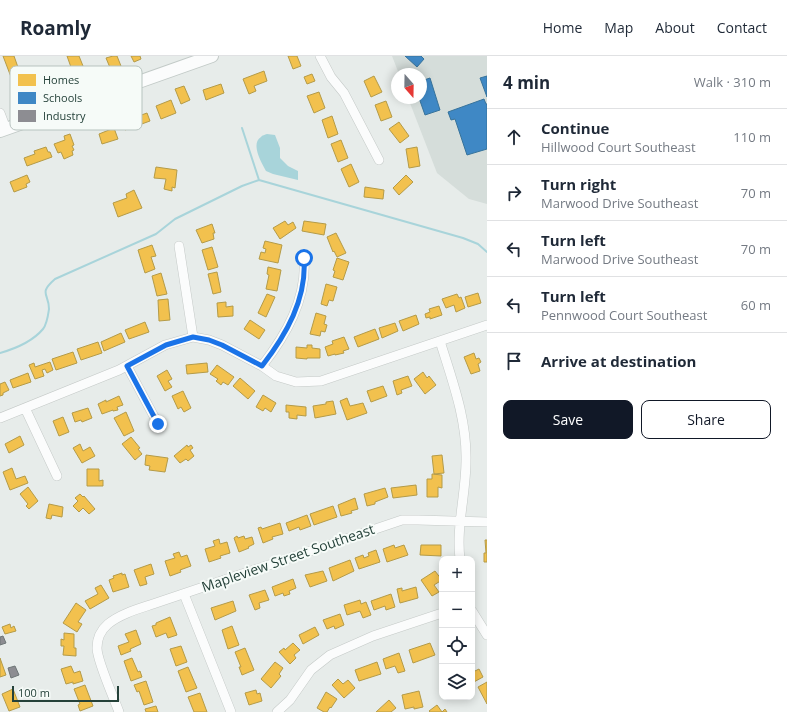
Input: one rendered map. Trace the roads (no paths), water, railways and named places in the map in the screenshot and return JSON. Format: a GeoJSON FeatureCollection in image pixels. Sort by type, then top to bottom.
{"type":"FeatureCollection","features":[{"type":"Feature","properties":{"kind":"main road"},"geometry":{"type":"LineString","coordinates":[[142,81],[212,56]]}},
{"type":"Feature","properties":{"kind":"street"},"geometry":{"type":"LineString","coordinates":[[320,56],[331,77],[344,94],[379,160]]}},
{"type":"Feature","properties":{"kind":"street"},"geometry":{"type":"LineString","coordinates":[[0,113],[3,130]]}},
{"type":"Feature","properties":{"kind":"street"},"geometry":{"type":"LineString","coordinates":[[179,246],[193,337]]}},
{"type":"Feature","properties":{"kind":"street"},"geometry":{"type":"LineString","coordinates":[[262,366],[280,343],[295,312],[300,297],[305,271],[304,258]]}},
{"type":"Feature","properties":{"kind":"street"},"geometry":{"type":"LineString","coordinates":[[0,418],[127,366],[166,345],[193,337],[209,340],[222,345],[262,366],[276,376],[296,382],[321,381],[487,325]]}},
{"type":"Feature","properties":{"kind":"street"},"geometry":{"type":"LineString","coordinates":[[440,341],[458,401],[464,427],[466,460],[465,492],[461,521],[460,556]]}},
{"type":"Feature","properties":{"kind":"street"},"geometry":{"type":"LineString","coordinates":[[127,366],[158,424]]}},
{"type":"Feature","properties":{"kind":"street"},"geometry":{"type":"LineString","coordinates":[[25,408],[57,476]]}},
{"type":"Feature","properties":{"kind":"street","name":"Mapleview Street Southeast"},"geometry":{"type":"LineString","coordinates":[[119,712],[97,649],[99,635],[108,624],[123,615],[402,520],[487,522]]}},
{"type":"Feature","properties":{"kind":"street"},"geometry":{"type":"LineString","coordinates":[[184,594],[231,712]]}},
{"type":"Feature","properties":{"kind":"street"},"geometry":{"type":"LineString","coordinates":[[277,712],[290,700],[311,670],[330,655],[373,636],[439,613]]}},
{"type":"Feature","properties":{"kind":"street"},"geometry":{"type":"LineString","coordinates":[[475,616],[487,635]]}},
{"type":"Feature","properties":{"kind":"water"},"geometry":{"type":"Polygon","coordinates":[[[267,134],[275,135],[280,148],[280,158],[288,166],[298,171],[298,180],[266,171],[258,154],[257,144],[261,136],[267,134]]]}},
{"type":"Feature","properties":{"kind":"waterway"},"geometry":{"type":"LineString","coordinates":[[242,128],[259,180]]}},
{"type":"Feature","properties":{"kind":"waterway"},"geometry":{"type":"LineString","coordinates":[[0,353],[23,344],[43,329],[49,309],[46,291],[55,279],[156,234],[175,219],[242,186],[259,180],[463,238],[478,244],[487,252]]}}]}
